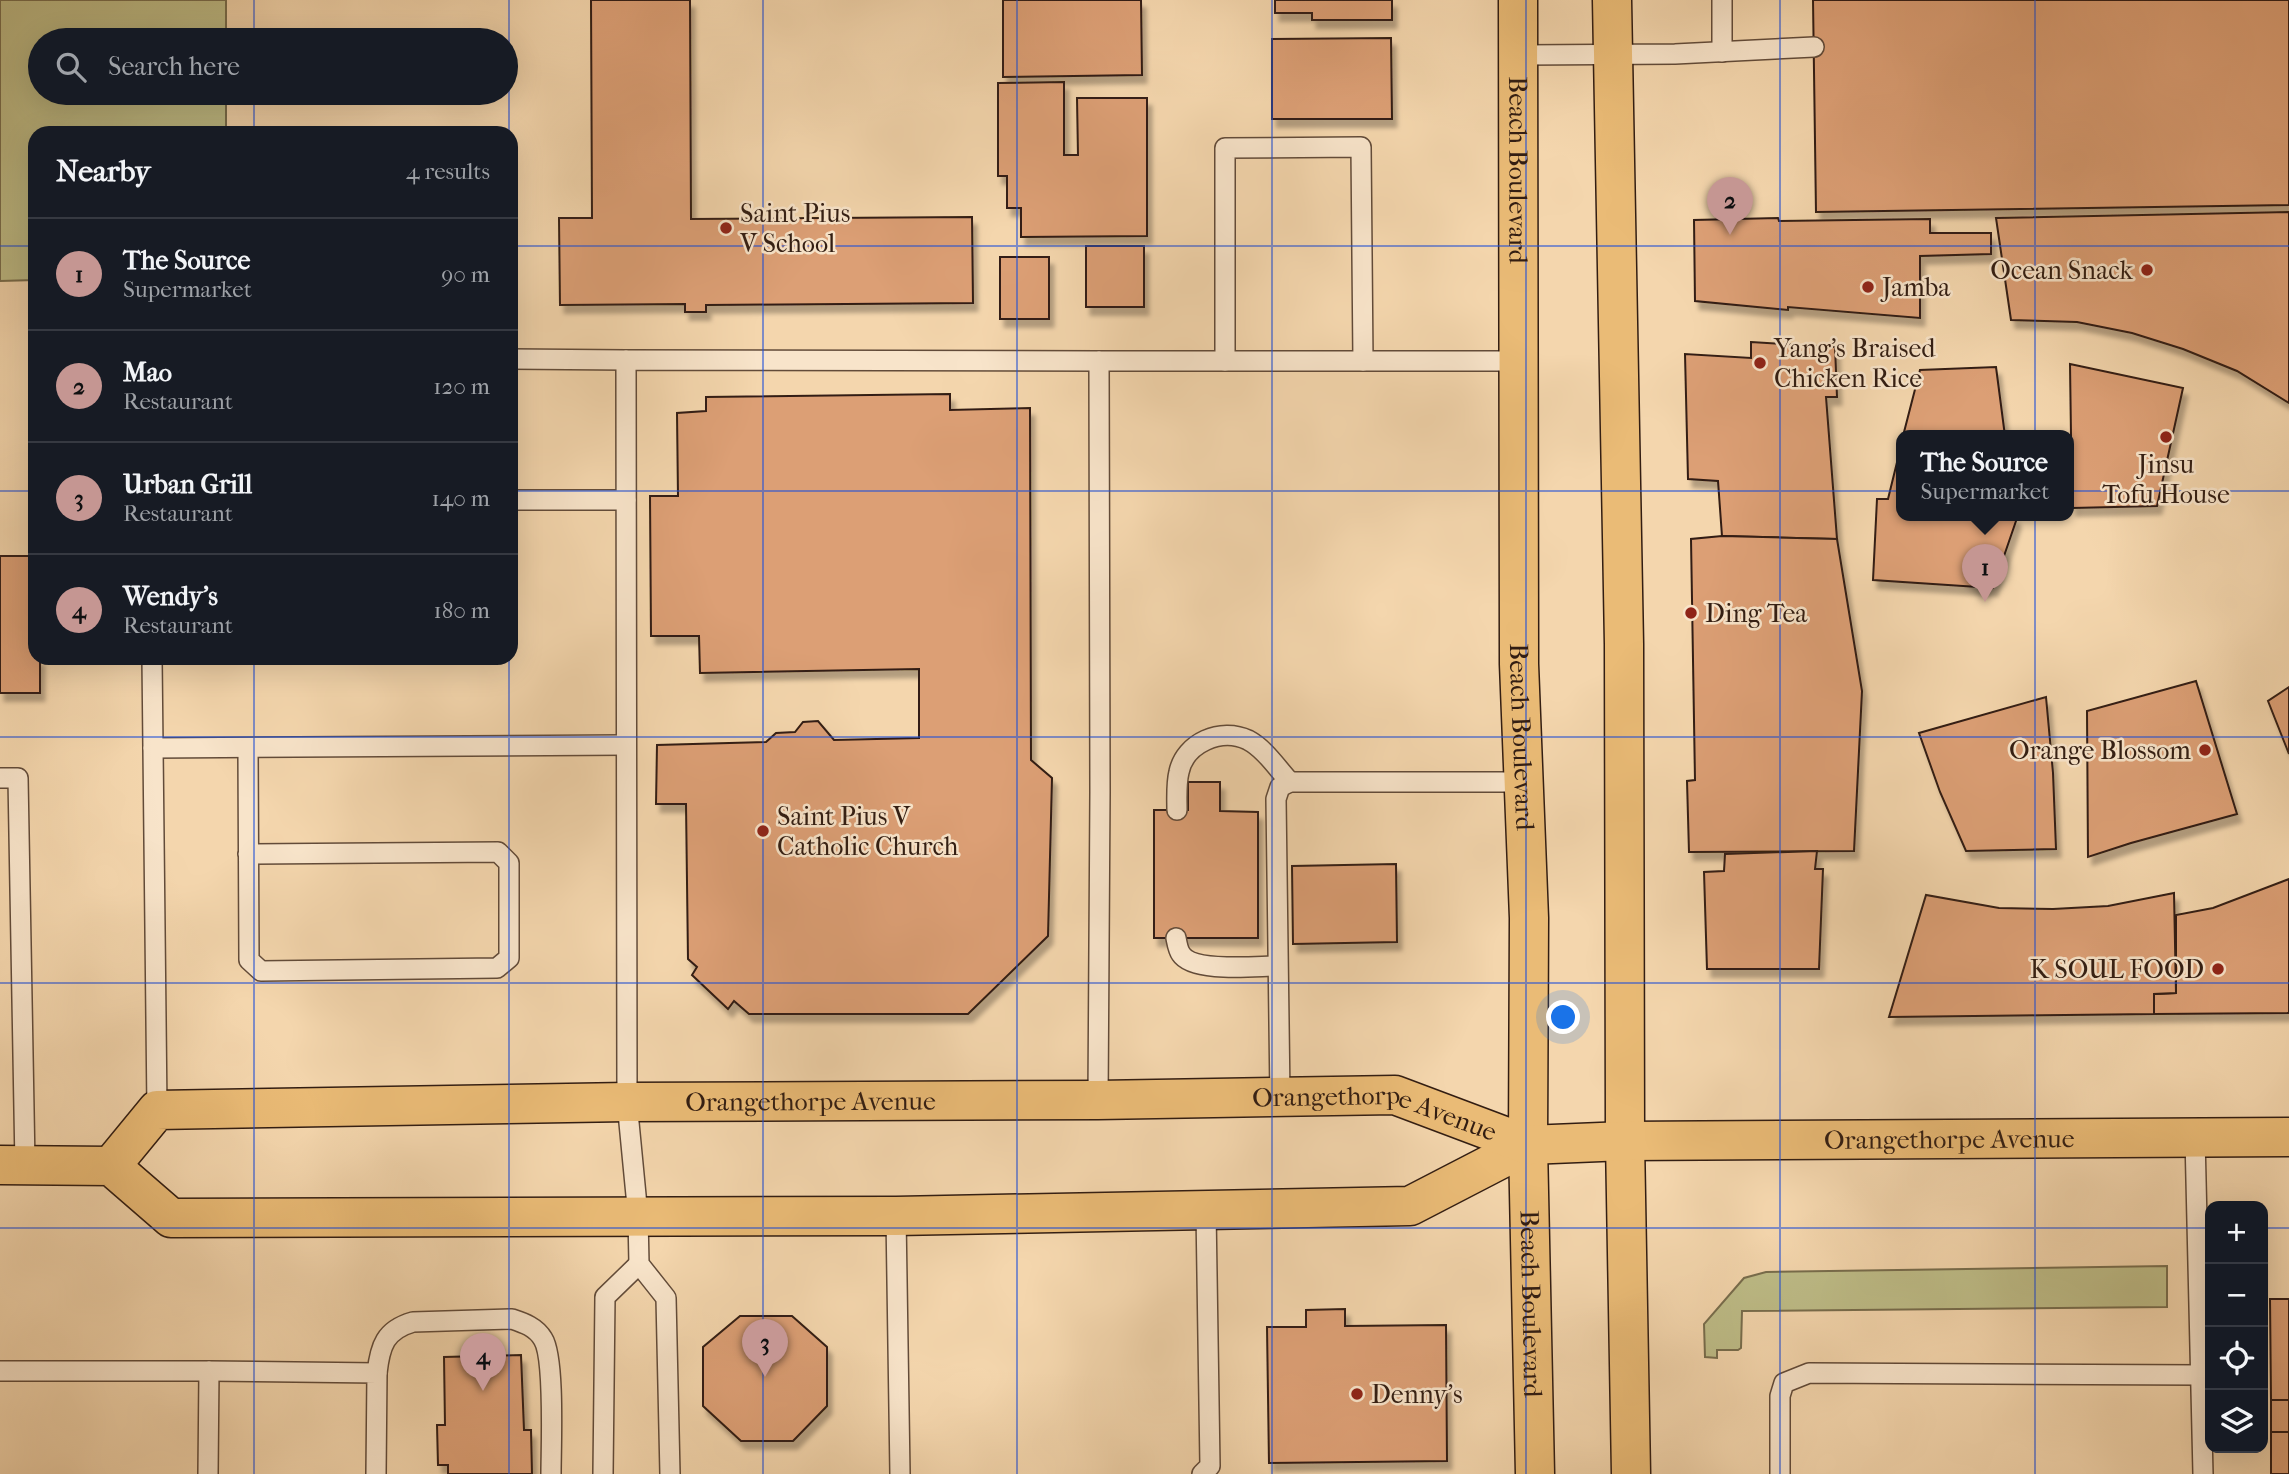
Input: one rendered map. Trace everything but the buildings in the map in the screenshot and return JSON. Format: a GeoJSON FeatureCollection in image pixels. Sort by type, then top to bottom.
{"type":"FeatureCollection","features":[{"type":"Feature","properties":{"kind":"main road","name":"Beach Boulevard"},"geometry":{"type":"LineString","coordinates":[[1518,0],[1519,664],[1529,918],[1528,1145],[1535,1474]]}},
{"type":"Feature","properties":{"kind":"main road"},"geometry":{"type":"LineString","coordinates":[[1612,0],[1624,644],[1625,1141],[1631,1474]]}},
{"type":"Feature","properties":{"kind":"main road","name":"Orangethorpe Avenue"},"geometry":{"type":"LineString","coordinates":[[158,1110],[627,1102],[1098,1100],[1395,1095],[1528,1145],[1625,1141],[2289,1137]]}},
{"type":"Feature","properties":{"kind":"main road"},"geometry":{"type":"LineString","coordinates":[[12,1165],[111,1167],[158,1110]]}},
{"type":"Feature","properties":{"kind":"main road","name":"Orangethorpe Avenue"},"geometry":{"type":"LineString","coordinates":[[111,1167],[171,1218],[896,1216],[1410,1206],[1528,1145]]}},
{"type":"Feature","properties":{"kind":"lane"},"geometry":{"type":"LineString","coordinates":[[1722,0],[1722,52]]}},
{"type":"Feature","properties":{"kind":"lane"},"geometry":{"type":"LineString","coordinates":[[1518,55],[1722,52],[1814,47]]}},
{"type":"Feature","properties":{"kind":"lane"},"geometry":{"type":"LineString","coordinates":[[1225,361],[1225,148],[1361,146],[1363,361]]}},
{"type":"Feature","properties":{"kind":"lane"},"geometry":{"type":"LineString","coordinates":[[518,359],[1519,361]]}},
{"type":"Feature","properties":{"kind":"lane"},"geometry":{"type":"LineString","coordinates":[[626,360],[627,1102],[638,1216],[639,1264],[666,1298],[670,1474]]}},
{"type":"Feature","properties":{"kind":"lane"},"geometry":{"type":"LineString","coordinates":[[1098,1100],[1099,361]]}},
{"type":"Feature","properties":{"kind":"lane"},"geometry":{"type":"LineString","coordinates":[[518,500],[626,500]]}},
{"type":"Feature","properties":{"kind":"lane"},"geometry":{"type":"LineString","coordinates":[[152,665],[158,1110]]}},
{"type":"Feature","properties":{"kind":"lane"},"geometry":{"type":"LineString","coordinates":[[1177,810],[1178,773],[1184,759],[1199,744],[1220,736],[1248,740],[1260,749],[1290,782]]}},
{"type":"Feature","properties":{"kind":"lane"},"geometry":{"type":"LineString","coordinates":[[153,748],[626,745]]}},
{"type":"Feature","properties":{"kind":"lane"},"geometry":{"type":"LineString","coordinates":[[248,748],[248,854],[249,960],[261,971],[497,968],[509,958],[509,863],[498,852],[248,854]]}},
{"type":"Feature","properties":{"kind":"lane"},"geometry":{"type":"LineString","coordinates":[[0,778],[18,778],[12,1165]]}},
{"type":"Feature","properties":{"kind":"lane"},"geometry":{"type":"LineString","coordinates":[[1280,1097],[1276,799],[1280,787],[1290,782],[1525,782]]}},
{"type":"Feature","properties":{"kind":"lane"},"geometry":{"type":"LineString","coordinates":[[1176,938],[1181,954],[1188,961],[1201,966],[1277,966]]}},
{"type":"Feature","properties":{"kind":"lane"},"geometry":{"type":"LineString","coordinates":[[2195,1138],[2203,1474]]}},
{"type":"Feature","properties":{"kind":"lane"},"geometry":{"type":"LineString","coordinates":[[1202,1474],[1210,1466],[1206,1211]]}},
{"type":"Feature","properties":{"kind":"lane"},"geometry":{"type":"LineString","coordinates":[[896,1216],[900,1474]]}},
{"type":"Feature","properties":{"kind":"lane"},"geometry":{"type":"LineString","coordinates":[[603,1474],[605,1297],[639,1264]]}},
{"type":"Feature","properties":{"kind":"lane"},"geometry":{"type":"LineString","coordinates":[[376,1474],[377,1373],[379,1349],[385,1339],[403,1325],[413,1322],[512,1319],[535,1329],[542,1336],[550,1357],[551,1474]]}},
{"type":"Feature","properties":{"kind":"lane"},"geometry":{"type":"LineString","coordinates":[[0,1371],[377,1373]]}},
{"type":"Feature","properties":{"kind":"lane"},"geometry":{"type":"LineString","coordinates":[[208,1474],[209,1371]]}},
{"type":"Feature","properties":{"kind":"lane"},"geometry":{"type":"LineString","coordinates":[[1780,1474],[1780,1395],[1784,1383],[1809,1373],[2200,1375]]}},
{"type":"Feature","properties":{"kind":"shaded area"},"geometry":{"type":"Polygon","coordinates":[[[0,0],[226,0],[226,28],[28,28],[28,105],[226,105],[226,126],[28,126],[28,280],[0,281],[0,0]]]}},
{"type":"Feature","properties":{"kind":"shaded area"},"geometry":{"type":"Polygon","coordinates":[[[2167,1266],[2167,1307],[1742,1311],[1741,1348],[1717,1350],[1717,1358],[1705,1357],[1704,1324],[1744,1278],[1766,1272],[2167,1266]]]}},
{"type":"Feature","properties":{"kind":"place","name":"Saint Pius V School"},"geometry":{"type":"Point","coordinates":[726,228]}},
{"type":"Feature","properties":{"kind":"place","name":"Mao"},"geometry":{"type":"Point","coordinates":[1730,235]}},
{"type":"Feature","properties":{"kind":"place","name":"Ocean Snack"},"geometry":{"type":"Point","coordinates":[2147,270]}},
{"type":"Feature","properties":{"kind":"place","name":"Jamba"},"geometry":{"type":"Point","coordinates":[1868,287]}},
{"type":"Feature","properties":{"kind":"place","name":"Yang's Braised Chicken Rice"},"geometry":{"type":"Point","coordinates":[1760,363]}},
{"type":"Feature","properties":{"kind":"place","name":"Jinsu Tofu House"},"geometry":{"type":"Point","coordinates":[2166,437]}},
{"type":"Feature","properties":{"kind":"place","name":"The Source"},"geometry":{"type":"Point","coordinates":[1985,602]}},
{"type":"Feature","properties":{"kind":"place","name":"Ding Tea"},"geometry":{"type":"Point","coordinates":[1691,613]}},
{"type":"Feature","properties":{"kind":"place","name":"Orange Blossom"},"geometry":{"type":"Point","coordinates":[2205,750]}},
{"type":"Feature","properties":{"kind":"place","name":"Saint Pius V Catholic Church"},"geometry":{"type":"Point","coordinates":[763,831]}},
{"type":"Feature","properties":{"kind":"place","name":"K SOUL FOOD"},"geometry":{"type":"Point","coordinates":[2218,969]}},
{"type":"Feature","properties":{"kind":"place","name":"Urban Grill"},"geometry":{"type":"Point","coordinates":[765,1377]}},
{"type":"Feature","properties":{"kind":"place","name":"Wendy's"},"geometry":{"type":"Point","coordinates":[483,1391]}},
{"type":"Feature","properties":{"kind":"place","name":"Denny's"},"geometry":{"type":"Point","coordinates":[1357,1394]}}]}
